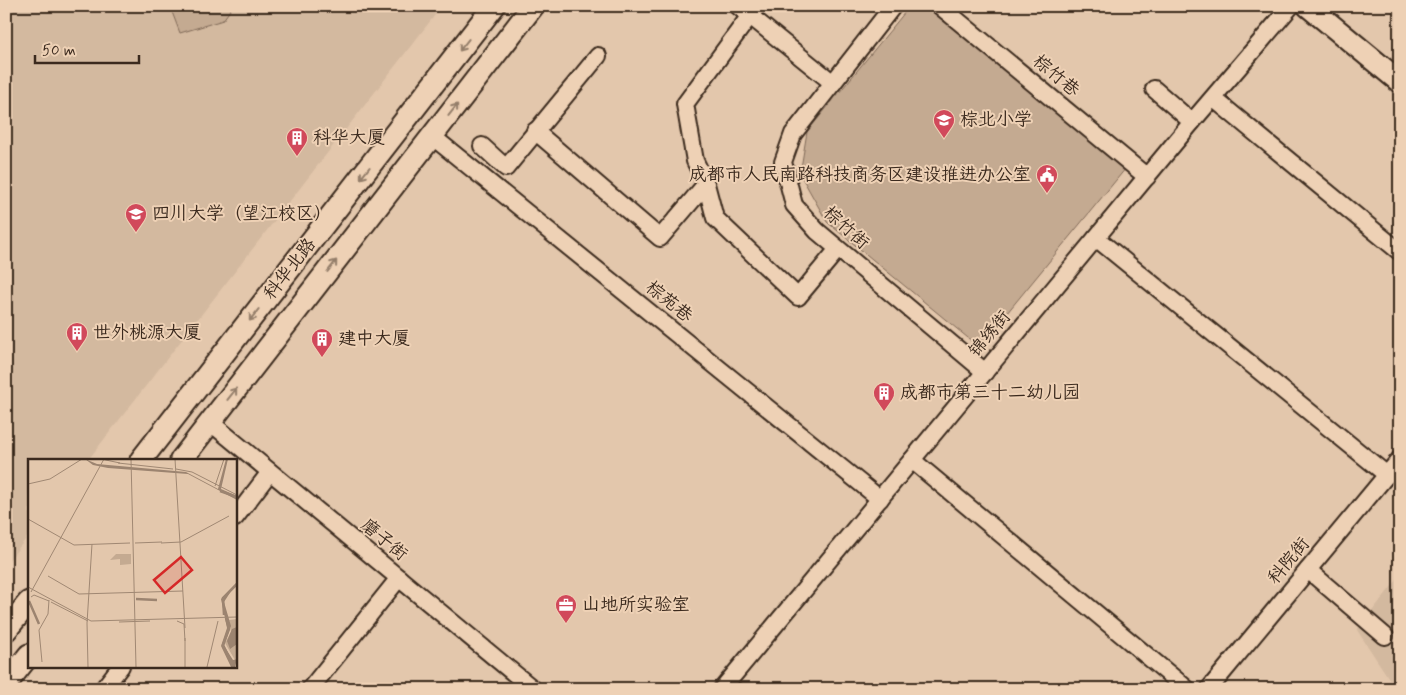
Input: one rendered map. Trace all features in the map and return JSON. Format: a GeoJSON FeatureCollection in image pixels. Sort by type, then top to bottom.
{"type":"FeatureCollection","features":[{"type":"Feature","properties":{"kind":"main road","name":"科华北路"},"geometry":{"type":"LineString","coordinates":[[142,459],[494,6]]}},
{"type":"Feature","properties":{"kind":"main road","name":"科华北路"},"geometry":{"type":"LineString","coordinates":[[182,459],[533,6]]}},
{"type":"Feature","properties":{"kind":"main road"},"geometry":{"type":"LineString","coordinates":[[1308,6],[1400,82]]}},
{"type":"Feature","properties":{"kind":"main road"},"geometry":{"type":"LineString","coordinates":[[6,630],[28,603]]}},
{"type":"Feature","properties":{"kind":"main road"},"geometry":{"type":"LineString","coordinates":[[6,684],[28,656]]}},
{"type":"Feature","properties":{"kind":"street","name":"棕竹街"},"geometry":{"type":"LineString","coordinates":[[893,6],[793,134],[783,162],[794,205],[816,231],[985,372]]}},
{"type":"Feature","properties":{"kind":"street","name":"棕竹巷"},"geometry":{"type":"LineString","coordinates":[[940,6],[1147,177]]}},
{"type":"Feature","properties":{"kind":"street","name":"锦绣街"},"geometry":{"type":"LineString","coordinates":[[722,689],[1192,122],[1291,6]]}},
{"type":"Feature","properties":{"kind":"street"},"geometry":{"type":"LineString","coordinates":[[833,83],[748,9],[685,104],[695,161],[706,184],[715,218],[798,297],[838,249]]}},
{"type":"Feature","properties":{"kind":"street"},"geometry":{"type":"LineString","coordinates":[[482,146],[506,168],[598,56]]}},
{"type":"Feature","properties":{"kind":"street"},"geometry":{"type":"LineString","coordinates":[[1154,89],[1192,122]]}},
{"type":"Feature","properties":{"kind":"street"},"geometry":{"type":"LineString","coordinates":[[1213,98],[1400,252]]}},
{"type":"Feature","properties":{"kind":"street"},"geometry":{"type":"LineString","coordinates":[[535,131],[660,238],[706,184]]}},
{"type":"Feature","properties":{"kind":"street","name":"棕苑巷"},"geometry":{"type":"LineString","coordinates":[[433,137],[880,499]]}},
{"type":"Feature","properties":{"kind":"street"},"geometry":{"type":"LineString","coordinates":[[1096,238],[1387,475]]}},
{"type":"Feature","properties":{"kind":"street","name":"磨子街"},"geometry":{"type":"LineString","coordinates":[[210,422],[533,689]]}},
{"type":"Feature","properties":{"kind":"street","name":"科院街"},"geometry":{"type":"LineString","coordinates":[[1209,689],[1400,459]]}},
{"type":"Feature","properties":{"kind":"street"},"geometry":{"type":"LineString","coordinates":[[912,460],[1187,689]]}},
{"type":"Feature","properties":{"kind":"street"},"geometry":{"type":"LineString","coordinates":[[236,517],[270,472]]}},
{"type":"Feature","properties":{"kind":"street"},"geometry":{"type":"LineString","coordinates":[[1308,570],[1385,636]]}},
{"type":"Feature","properties":{"kind":"street"},"geometry":{"type":"LineString","coordinates":[[310,689],[399,578]]}},
{"type":"Feature","properties":{"kind":"street"},"geometry":{"type":"LineString","coordinates":[[103,689],[119,668]]}},
{"type":"Feature","properties":{"kind":"shaded area","name":"四川大学（望江校区）"},"geometry":{"type":"Polygon","coordinates":[[[6,6],[442,6],[89,459],[28,459],[28,536],[6,564],[6,6]]]}},
{"type":"Feature","properties":{"kind":"shaded area"},"geometry":{"type":"Polygon","coordinates":[[[181,6],[233,6],[223,20],[180,33],[172,12],[181,6]]]}},
{"type":"Feature","properties":{"kind":"shaded area"},"geometry":{"type":"Polygon","coordinates":[[[910,6],[929,6],[1126,168],[979,347],[827,222],[800,174],[807,132],[910,6]]]}},
{"type":"Feature","properties":{"kind":"shaded area"},"geometry":{"type":"Polygon","coordinates":[[[1400,576],[1400,689],[1396,689],[1357,630],[1400,576]]]}},
{"type":"Feature","properties":{"kind":"place","name":"棕北小学"},"geometry":{"type":"Point","coordinates":[944,139]}},
{"type":"Feature","properties":{"kind":"place","name":"科华大厦"},"geometry":{"type":"Point","coordinates":[297,157]}},
{"type":"Feature","properties":{"kind":"place","name":"成都市人民南路科技商务区建设推进办公室"},"geometry":{"type":"Point","coordinates":[1047,194]}},
{"type":"Feature","properties":{"kind":"place","name":"四川大学（望江校区）"},"geometry":{"type":"Point","coordinates":[136,233]}},
{"type":"Feature","properties":{"kind":"place","name":"世外桃源大厦"},"geometry":{"type":"Point","coordinates":[77,352]}},
{"type":"Feature","properties":{"kind":"place","name":"建中大厦"},"geometry":{"type":"Point","coordinates":[322,358]}},
{"type":"Feature","properties":{"kind":"place","name":"成都市第三十二幼儿园"},"geometry":{"type":"Point","coordinates":[884,412]}},
{"type":"Feature","properties":{"kind":"place","name":"山地所实验室"},"geometry":{"type":"Point","coordinates":[566,624]}}]}
